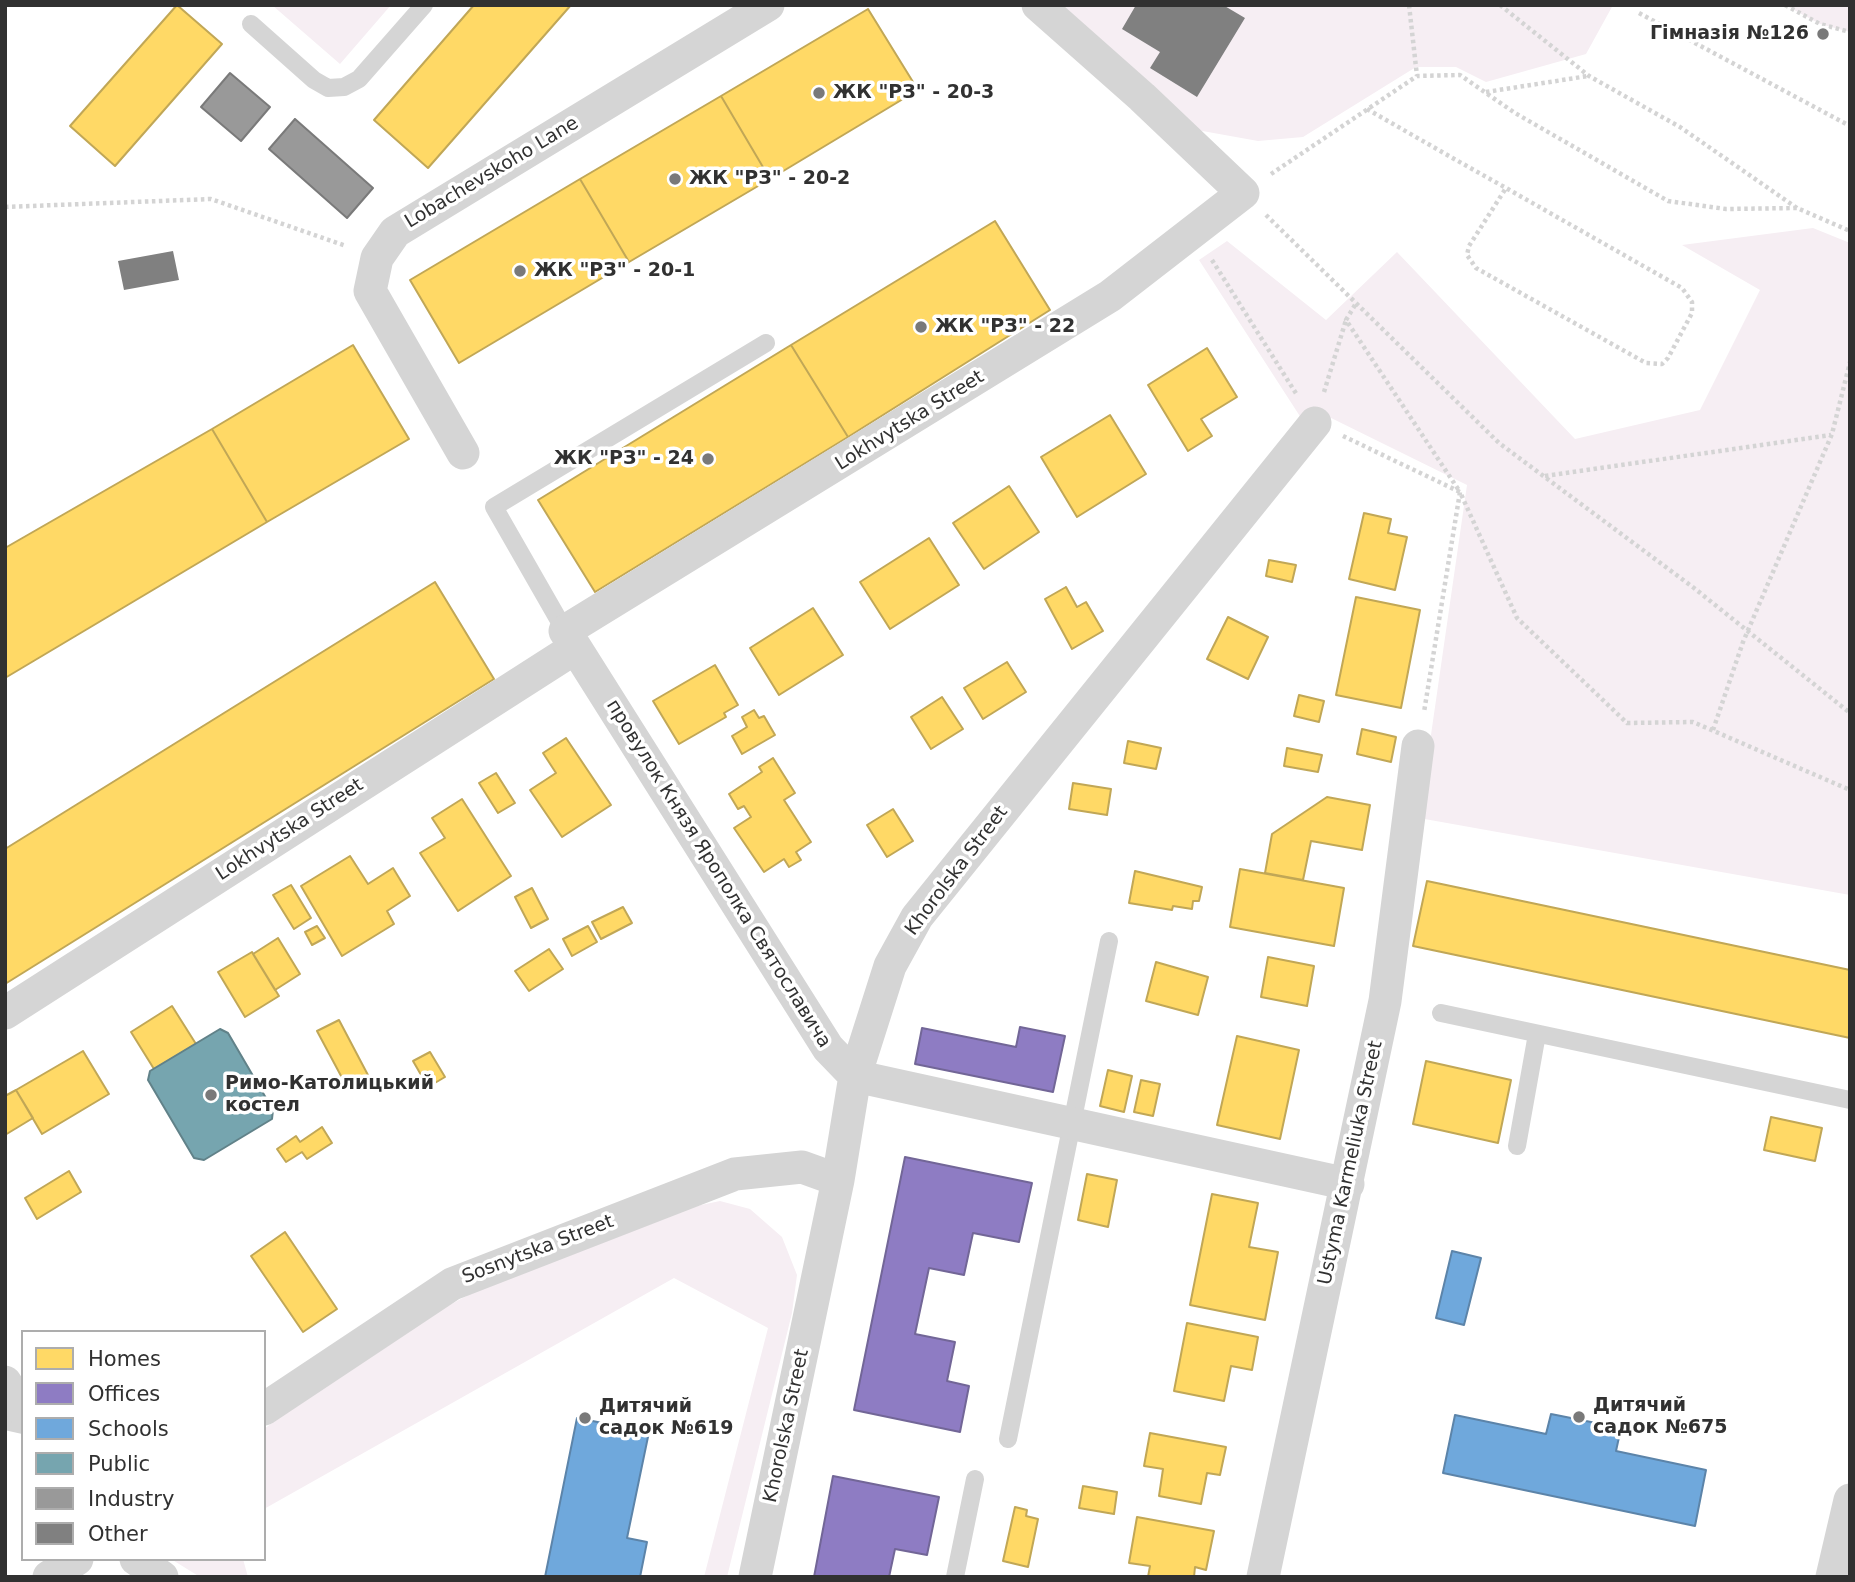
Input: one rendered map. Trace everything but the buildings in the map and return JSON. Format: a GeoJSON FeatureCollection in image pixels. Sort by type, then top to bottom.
{"type":"FeatureCollection","features":[{"type":"Feature","properties":{"kind":"street","name":"Lobachevskoho Lane"},"geometry":{"type":"LineString","coordinates":[[463,453],[370,291],[377,258],[395,232],[426,211],[768,5]]}},
{"type":"Feature","properties":{"kind":"street"},"geometry":{"type":"LineString","coordinates":[[1038,5],[1142,97],[1243,193]]}},
{"type":"Feature","properties":{"kind":"street","name":"Lokhvytska Street"},"geometry":{"type":"LineString","coordinates":[[5,1013],[570,639],[1110,296],[1195,233],[1243,193]]}},
{"type":"Feature","properties":{"kind":"street","name":"Khorolska Street"},"geometry":{"type":"LineString","coordinates":[[755,1577],[838,1180],[855,1076],[890,967],[917,916],[1315,423]]}},
{"type":"Feature","properties":{"kind":"street","name":"провулок Князя Ярополка Святославича"},"geometry":{"type":"LineString","coordinates":[[570,639],[828,1048],[855,1076]]}},
{"type":"Feature","properties":{"kind":"street","name":"Ustyma Karmeliuka Street"},"geometry":{"type":"LineString","coordinates":[[1263,1577],[1385,1000],[1418,746]]}},
{"type":"Feature","properties":{"kind":"street"},"geometry":{"type":"LineString","coordinates":[[855,1076],[1348,1184]]}},
{"type":"Feature","properties":{"kind":"street","name":"Sosnytska Street"},"geometry":{"type":"LineString","coordinates":[[266,1408],[452,1284],[735,1174],[802,1167],[838,1180]]}},
{"type":"Feature","properties":{"kind":"street"},"geometry":{"type":"LineString","coordinates":[[5,1382],[21,1407]]}},
{"type":"Feature","properties":{"kind":"street"},"geometry":{"type":"LineString","coordinates":[[1832,1577],[1850,1500]]}},
{"type":"Feature","properties":{"kind":"street"},"geometry":{"type":"LineString","coordinates":[[50,1577],[74,1561]]}},
{"type":"Feature","properties":{"kind":"street"},"geometry":{"type":"LineString","coordinates":[[139,1561],[162,1577]]}},
{"type":"Feature","properties":{"kind":"lane"},"geometry":{"type":"LineString","coordinates":[[251,24],[314,80],[328,88],[344,87],[359,79],[424,5]]}},
{"type":"Feature","properties":{"kind":"lane"},"geometry":{"type":"LineString","coordinates":[[570,639],[494,508],[766,343]]}},
{"type":"Feature","properties":{"kind":"lane"},"geometry":{"type":"LineString","coordinates":[[1008,1439],[1109,940]]}},
{"type":"Feature","properties":{"kind":"lane"},"geometry":{"type":"LineString","coordinates":[[1441,1013],[1850,1100]]}},
{"type":"Feature","properties":{"kind":"lane"},"geometry":{"type":"LineString","coordinates":[[1517,1146],[1537,1034]]}},
{"type":"Feature","properties":{"kind":"lane"},"geometry":{"type":"LineString","coordinates":[[955,1577],[975,1479]]}},
{"type":"Feature","properties":{"kind":"path"},"geometry":{"type":"LineString","coordinates":[[1409,5],[1417,76]]}},
{"type":"Feature","properties":{"kind":"path"},"geometry":{"type":"LineString","coordinates":[[1500,5],[1589,76],[1680,127],[1797,208],[1850,231]]}},
{"type":"Feature","properties":{"kind":"path"},"geometry":{"type":"LineString","coordinates":[[1785,5],[1820,24],[1850,32]]}},
{"type":"Feature","properties":{"kind":"path"},"geometry":{"type":"LineString","coordinates":[[1639,13],[1850,126]]}},
{"type":"Feature","properties":{"kind":"path"},"geometry":{"type":"LineString","coordinates":[[1797,208],[1726,209],[1668,201],[1572,146],[1460,75],[1417,76],[1243,193],[1499,443],[1748,631],[1850,713]]}},
{"type":"Feature","properties":{"kind":"path"},"geometry":{"type":"LineString","coordinates":[[1486,92],[1589,76]]}},
{"type":"Feature","properties":{"kind":"path"},"geometry":{"type":"LineString","coordinates":[[1367,109],[1506,187],[1688,294],[1692,302],[1692,313],[1668,358],[1662,364],[1646,363],[1476,268],[1467,254],[1469,246],[1506,187]]}},
{"type":"Feature","properties":{"kind":"path"},"geometry":{"type":"LineString","coordinates":[[5,207],[211,199],[377,258]]}},
{"type":"Feature","properties":{"kind":"path"},"geometry":{"type":"LineString","coordinates":[[1195,233],[1315,423],[1460,492]]}},
{"type":"Feature","properties":{"kind":"path"},"geometry":{"type":"LineString","coordinates":[[1315,423],[1346,320],[1355,305]]}},
{"type":"Feature","properties":{"kind":"path"},"geometry":{"type":"LineString","coordinates":[[1346,320],[1460,492],[1517,618],[1627,723],[1693,722],[1850,790]]}},
{"type":"Feature","properties":{"kind":"path"},"geometry":{"type":"LineString","coordinates":[[1713,730],[1748,631],[1832,435],[1850,362]]}},
{"type":"Feature","properties":{"kind":"path"},"geometry":{"type":"LineString","coordinates":[[1545,477],[1832,435]]}},
{"type":"Feature","properties":{"kind":"path"},"geometry":{"type":"LineString","coordinates":[[1418,746],[1460,492]]}},
{"type":"Feature","properties":{"kind":"shaded area"},"geometry":{"type":"Polygon","coordinates":[[[272,5],[391,5],[340,64],[272,5]]]}},
{"type":"Feature","properties":{"kind":"shaded area"},"geometry":{"type":"Polygon","coordinates":[[[1053,5],[1613,5],[1586,54],[1486,82],[1456,67],[1416,67],[1303,137],[1258,141],[1197,130],[1053,5]]]}},
{"type":"Feature","properties":{"kind":"shaded area"},"geometry":{"type":"Polygon","coordinates":[[[1785,5],[1850,5],[1850,32],[1820,24],[1785,5]]]}},
{"type":"Feature","properties":{"kind":"shaded area"},"geometry":{"type":"Polygon","coordinates":[[[1813,228],[1850,243],[1850,895],[1419,818],[1467,485],[1323,414],[1303,421],[1199,260],[1227,241],[1326,320],[1397,252],[1575,439],[1700,410],[1760,290],[1682,245],[1813,228]]]}},
{"type":"Feature","properties":{"kind":"shaded area"},"geometry":{"type":"Polygon","coordinates":[[[720,1201],[750,1209],[782,1237],[797,1275],[792,1313],[727,1577],[704,1577],[768,1328],[674,1278],[266,1508],[266,1428],[320,1387],[442,1309],[487,1285],[687,1208],[720,1201]]]}},
{"type":"Feature","properties":{"kind":"shaded area"},"geometry":{"type":"Polygon","coordinates":[[[174,1561],[244,1561],[248,1577],[200,1577],[174,1561]]]}},
{"type":"Feature","properties":{"kind":"place","name":"Гімназія №126"},"geometry":{"type":"Point","coordinates":[1823,34]}},
{"type":"Feature","properties":{"kind":"place","name":"ЖК \"РЗ\" - 20-3"},"geometry":{"type":"Point","coordinates":[819,93]}},
{"type":"Feature","properties":{"kind":"place","name":"ЖК \"РЗ\" - 20-2"},"geometry":{"type":"Point","coordinates":[675,179]}},
{"type":"Feature","properties":{"kind":"place","name":"ЖК \"РЗ\" - 20-1"},"geometry":{"type":"Point","coordinates":[520,271]}},
{"type":"Feature","properties":{"kind":"place","name":"ЖК \"РЗ\" - 22"},"geometry":{"type":"Point","coordinates":[921,327]}},
{"type":"Feature","properties":{"kind":"place","name":"ЖК \"РЗ\" - 24"},"geometry":{"type":"Point","coordinates":[708,459]}},
{"type":"Feature","properties":{"kind":"place","name":"Римо-Католицький костел"},"geometry":{"type":"Point","coordinates":[211,1095]}},
{"type":"Feature","properties":{"kind":"place","name":"Дитячий садок №675"},"geometry":{"type":"Point","coordinates":[1579,1417]}},
{"type":"Feature","properties":{"kind":"place","name":"Дитячий садок №619"},"geometry":{"type":"Point","coordinates":[585,1418]}}]}
